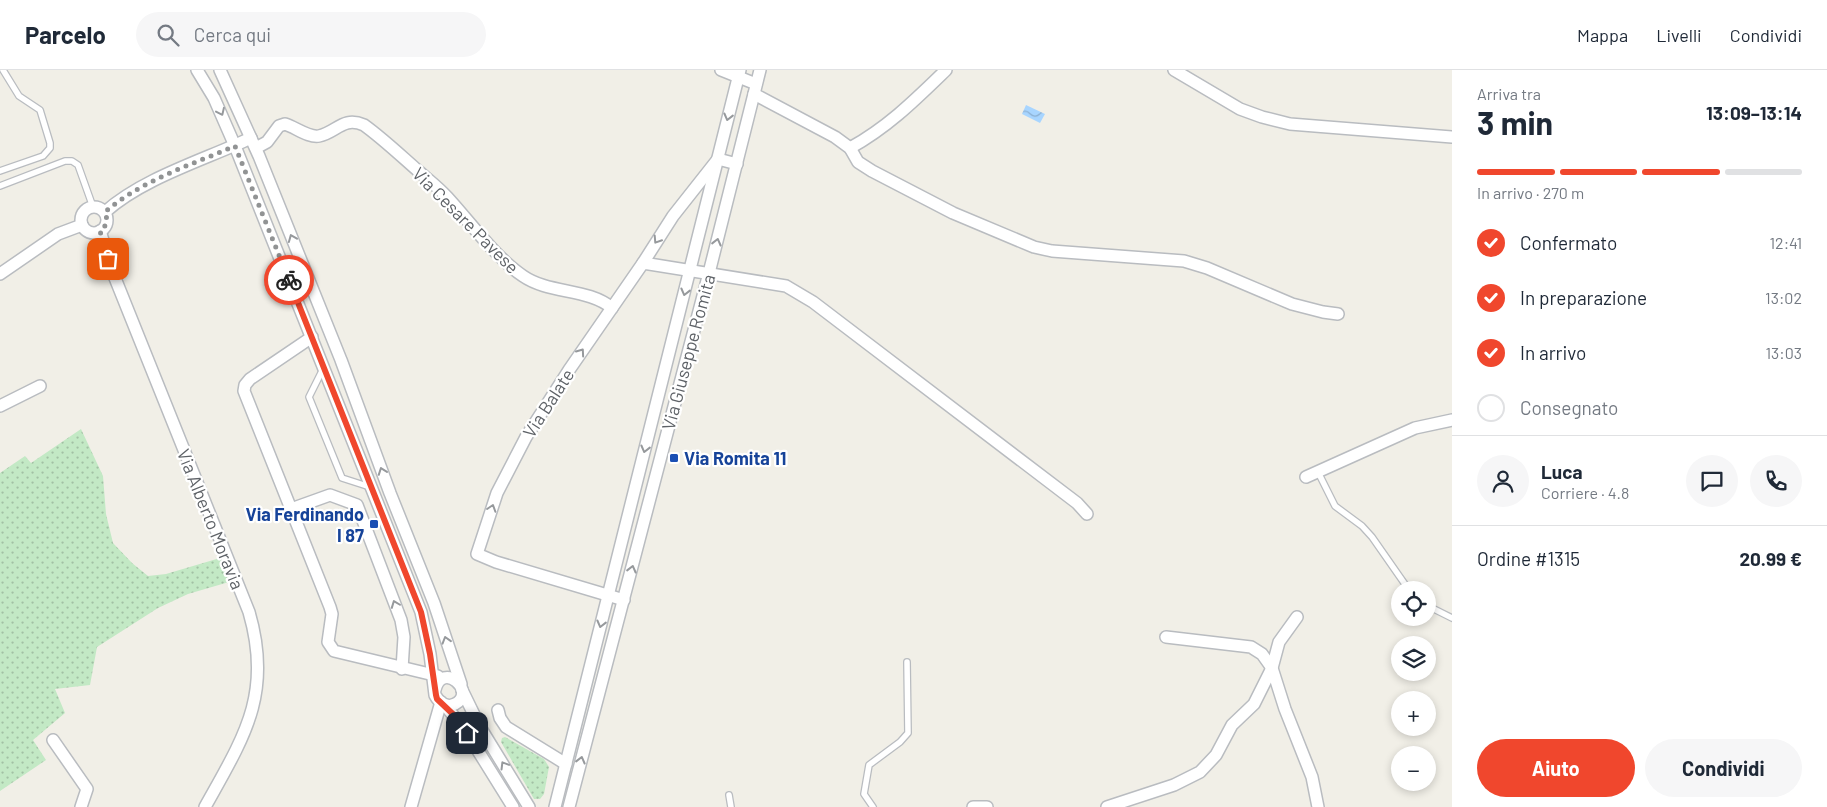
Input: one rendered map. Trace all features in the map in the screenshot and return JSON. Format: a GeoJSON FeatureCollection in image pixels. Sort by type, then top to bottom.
{"type":"FeatureCollection","features":[{"type":"Feature","properties":{"kind":"street"},"geometry":{"type":"LineString","coordinates":[[197,70],[214,98],[235,146],[385,519],[423,620],[432,675],[439,698]]}},
{"type":"Feature","properties":{"kind":"street"},"geometry":{"type":"LineString","coordinates":[[220,70],[256,147],[324,316],[398,514],[434,602],[462,688],[480,727],[529,807]]}},
{"type":"Feature","properties":{"kind":"street"},"geometry":{"type":"LineString","coordinates":[[721,70],[739,74],[755,89],[835,137],[850,148],[858,162],[872,171],[953,213],[1034,247],[1052,251],[1184,261],[1207,268],[1292,304],[1338,314]]}},
{"type":"Feature","properties":{"kind":"street","name":"Via Giuseppe Romita"},"geometry":{"type":"LineString","coordinates":[[569,807],[709,273],[760,70]]}},
{"type":"Feature","properties":{"kind":"street"},"geometry":{"type":"LineString","coordinates":[[755,89],[769,70]]}},
{"type":"Feature","properties":{"kind":"street"},"geometry":{"type":"LineString","coordinates":[[850,148],[869,138],[894,120],[946,70]]}},
{"type":"Feature","properties":{"kind":"street"},"geometry":{"type":"LineString","coordinates":[[1174,70],[1240,109],[1290,124],[1452,138]]}},
{"type":"Feature","properties":{"kind":"street","name":"Via Giuseppe Romita"},"geometry":{"type":"LineString","coordinates":[[554,807],[739,74]]}},
{"type":"Feature","properties":{"kind":"street","name":"Via Cesare Pavese"},"geometry":{"type":"LineString","coordinates":[[256,147],[267,142],[279,126],[285,124],[318,136],[345,123],[355,121],[364,125],[446,196],[509,265],[524,277],[542,286],[596,299],[612,308]]}},
{"type":"Feature","properties":{"kind":"street"},"geometry":{"type":"LineString","coordinates":[[105,212],[120,199],[138,188],[235,146],[256,147]]}},
{"type":"Feature","properties":{"kind":"street"},"geometry":{"type":"LineString","coordinates":[[242,163],[256,147]]}},
{"type":"Feature","properties":{"kind":"street"},"geometry":{"type":"LineString","coordinates":[[718,159],[736,164]]}},
{"type":"Feature","properties":{"kind":"street","name":"Via Balate"},"geometry":{"type":"LineString","coordinates":[[608,594],[496,562],[477,554],[497,492],[526,438],[569,370],[673,216],[718,159]]}},
{"type":"Feature","properties":{"kind":"street"},"geometry":{"type":"LineString","coordinates":[[93,207],[102,209],[105,212],[106,225],[100,231],[92,233],[84,228],[81,216],[83,212],[93,207]]}},
{"type":"Feature","properties":{"kind":"street"},"geometry":{"type":"LineString","coordinates":[[0,274],[58,234],[82,224]]}},
{"type":"Feature","properties":{"kind":"street","name":"Via Alberto Moravia"},"geometry":{"type":"LineString","coordinates":[[100,231],[114,278],[249,612],[257,645],[258,682],[250,715],[237,749],[205,807]]}},
{"type":"Feature","properties":{"kind":"street"},"geometry":{"type":"LineString","coordinates":[[642,263],[786,286],[813,302],[1077,503],[1087,514]]}},
{"type":"Feature","properties":{"kind":"street"},"geometry":{"type":"LineString","coordinates":[[306,323],[324,316]]}},
{"type":"Feature","properties":{"kind":"street"},"geometry":{"type":"LineString","coordinates":[[312,337],[250,379],[245,385],[244,391],[330,607],[331,621],[328,642],[334,651],[407,670],[455,679],[462,688],[462,695],[458,702],[454,704],[439,698]]}},
{"type":"Feature","properties":{"kind":"street"},"geometry":{"type":"LineString","coordinates":[[324,367],[341,360]]}},
{"type":"Feature","properties":{"kind":"street"},"geometry":{"type":"LineString","coordinates":[[0,406],[40,386]]}},
{"type":"Feature","properties":{"kind":"street"},"geometry":{"type":"LineString","coordinates":[[1306,477],[1415,428],[1452,420]]}},
{"type":"Feature","properties":{"kind":"street"},"geometry":{"type":"LineString","coordinates":[[374,493],[390,493]]}},
{"type":"Feature","properties":{"kind":"street"},"geometry":{"type":"LineString","coordinates":[[291,508],[330,495],[357,505],[401,620],[407,670]]}},
{"type":"Feature","properties":{"kind":"street"},"geometry":{"type":"LineString","coordinates":[[385,519],[398,514]]}},
{"type":"Feature","properties":{"kind":"street"},"geometry":{"type":"LineString","coordinates":[[625,530],[641,535]]}},
{"type":"Feature","properties":{"kind":"street"},"geometry":{"type":"LineString","coordinates":[[608,594],[624,600]]}},
{"type":"Feature","properties":{"kind":"street"},"geometry":{"type":"LineString","coordinates":[[1107,807],[1174,785],[1200,772],[1216,755],[1232,725],[1254,704],[1272,668],[1279,642],[1296,617]]}},
{"type":"Feature","properties":{"kind":"street"},"geometry":{"type":"LineString","coordinates":[[1166,637],[1251,647],[1262,654],[1272,668],[1285,709],[1312,777],[1318,807]]}},
{"type":"Feature","properties":{"kind":"street"},"geometry":{"type":"LineString","coordinates":[[407,670],[424,680],[467,733],[513,807]]}},
{"type":"Feature","properties":{"kind":"street"},"geometry":{"type":"LineString","coordinates":[[411,807],[439,698],[438,682],[446,678]]}},
{"type":"Feature","properties":{"kind":"street"},"geometry":{"type":"LineString","coordinates":[[498,710],[500,718],[506,727],[566,764]]}},
{"type":"Feature","properties":{"kind":"street"},"geometry":{"type":"LineString","coordinates":[[573,734],[587,738]]}},
{"type":"Feature","properties":{"kind":"street"},"geometry":{"type":"LineString","coordinates":[[53,740],[87,789],[81,807]]}},
{"type":"Feature","properties":{"kind":"street"},"geometry":{"type":"LineString","coordinates":[[973,807],[987,807]]}},
{"type":"Feature","properties":{"kind":"lane"},"geometry":{"type":"LineString","coordinates":[[0,171],[43,156],[50,148],[40,110],[19,96],[3,70]]}},
{"type":"Feature","properties":{"kind":"lane"},"geometry":{"type":"LineString","coordinates":[[0,186],[65,161],[72,161],[78,165],[93,207]]}},
{"type":"Feature","properties":{"kind":"lane"},"geometry":{"type":"LineString","coordinates":[[324,367],[309,397],[342,478],[374,493]]}},
{"type":"Feature","properties":{"kind":"lane"},"geometry":{"type":"LineString","coordinates":[[1318,472],[1335,506],[1362,526],[1372,537],[1403,581]]}},
{"type":"Feature","properties":{"kind":"lane"},"geometry":{"type":"LineString","coordinates":[[1436,610],[1452,618]]}},
{"type":"Feature","properties":{"kind":"lane"},"geometry":{"type":"LineString","coordinates":[[874,807],[864,794],[869,765],[900,742],[908,733],[907,662]]}},
{"type":"Feature","properties":{"kind":"lane"},"geometry":{"type":"LineString","coordinates":[[729,795],[731,807]]}},
{"type":"Feature","properties":{"kind":"green space"},"geometry":{"type":"Polygon","coordinates":[[[81,429],[103,476],[106,514],[113,543],[132,563],[148,576],[166,574],[220,558],[229,582],[188,594],[158,608],[97,647],[90,685],[55,689],[65,713],[33,740],[46,760],[0,791],[0,473],[25,456],[31,463],[81,429]]]}},
{"type":"Feature","properties":{"kind":"green space"},"geometry":{"type":"Polygon","coordinates":[[[505,737],[544,759],[549,767],[544,794],[540,799],[534,799],[501,742],[502,738],[505,737]]]}},
{"type":"Feature","properties":{"kind":"water"},"geometry":{"type":"Polygon","coordinates":[[[1026,105],[1045,114],[1040,123],[1022,114],[1026,105]]]}},
{"type":"Feature","properties":{"kind":"way so far"},"geometry":{"type":"LineString","coordinates":[[108,259],[100,231],[106,225],[105,212],[120,199],[138,188],[235,146],[289,280]]}},
{"type":"Feature","properties":{"kind":"place","name":"Via Romita 11"},"geometry":{"type":"Point","coordinates":[674,458]}},
{"type":"Feature","properties":{"kind":"place","name":"Via Ferdinando I 87"},"geometry":{"type":"Point","coordinates":[374,524]}},
{"type":"Feature","properties":{"kind":"route"},"geometry":{"type":"LineString","coordinates":[[289,280],[421,612],[437,699],[445,704],[467,733]]}}]}
